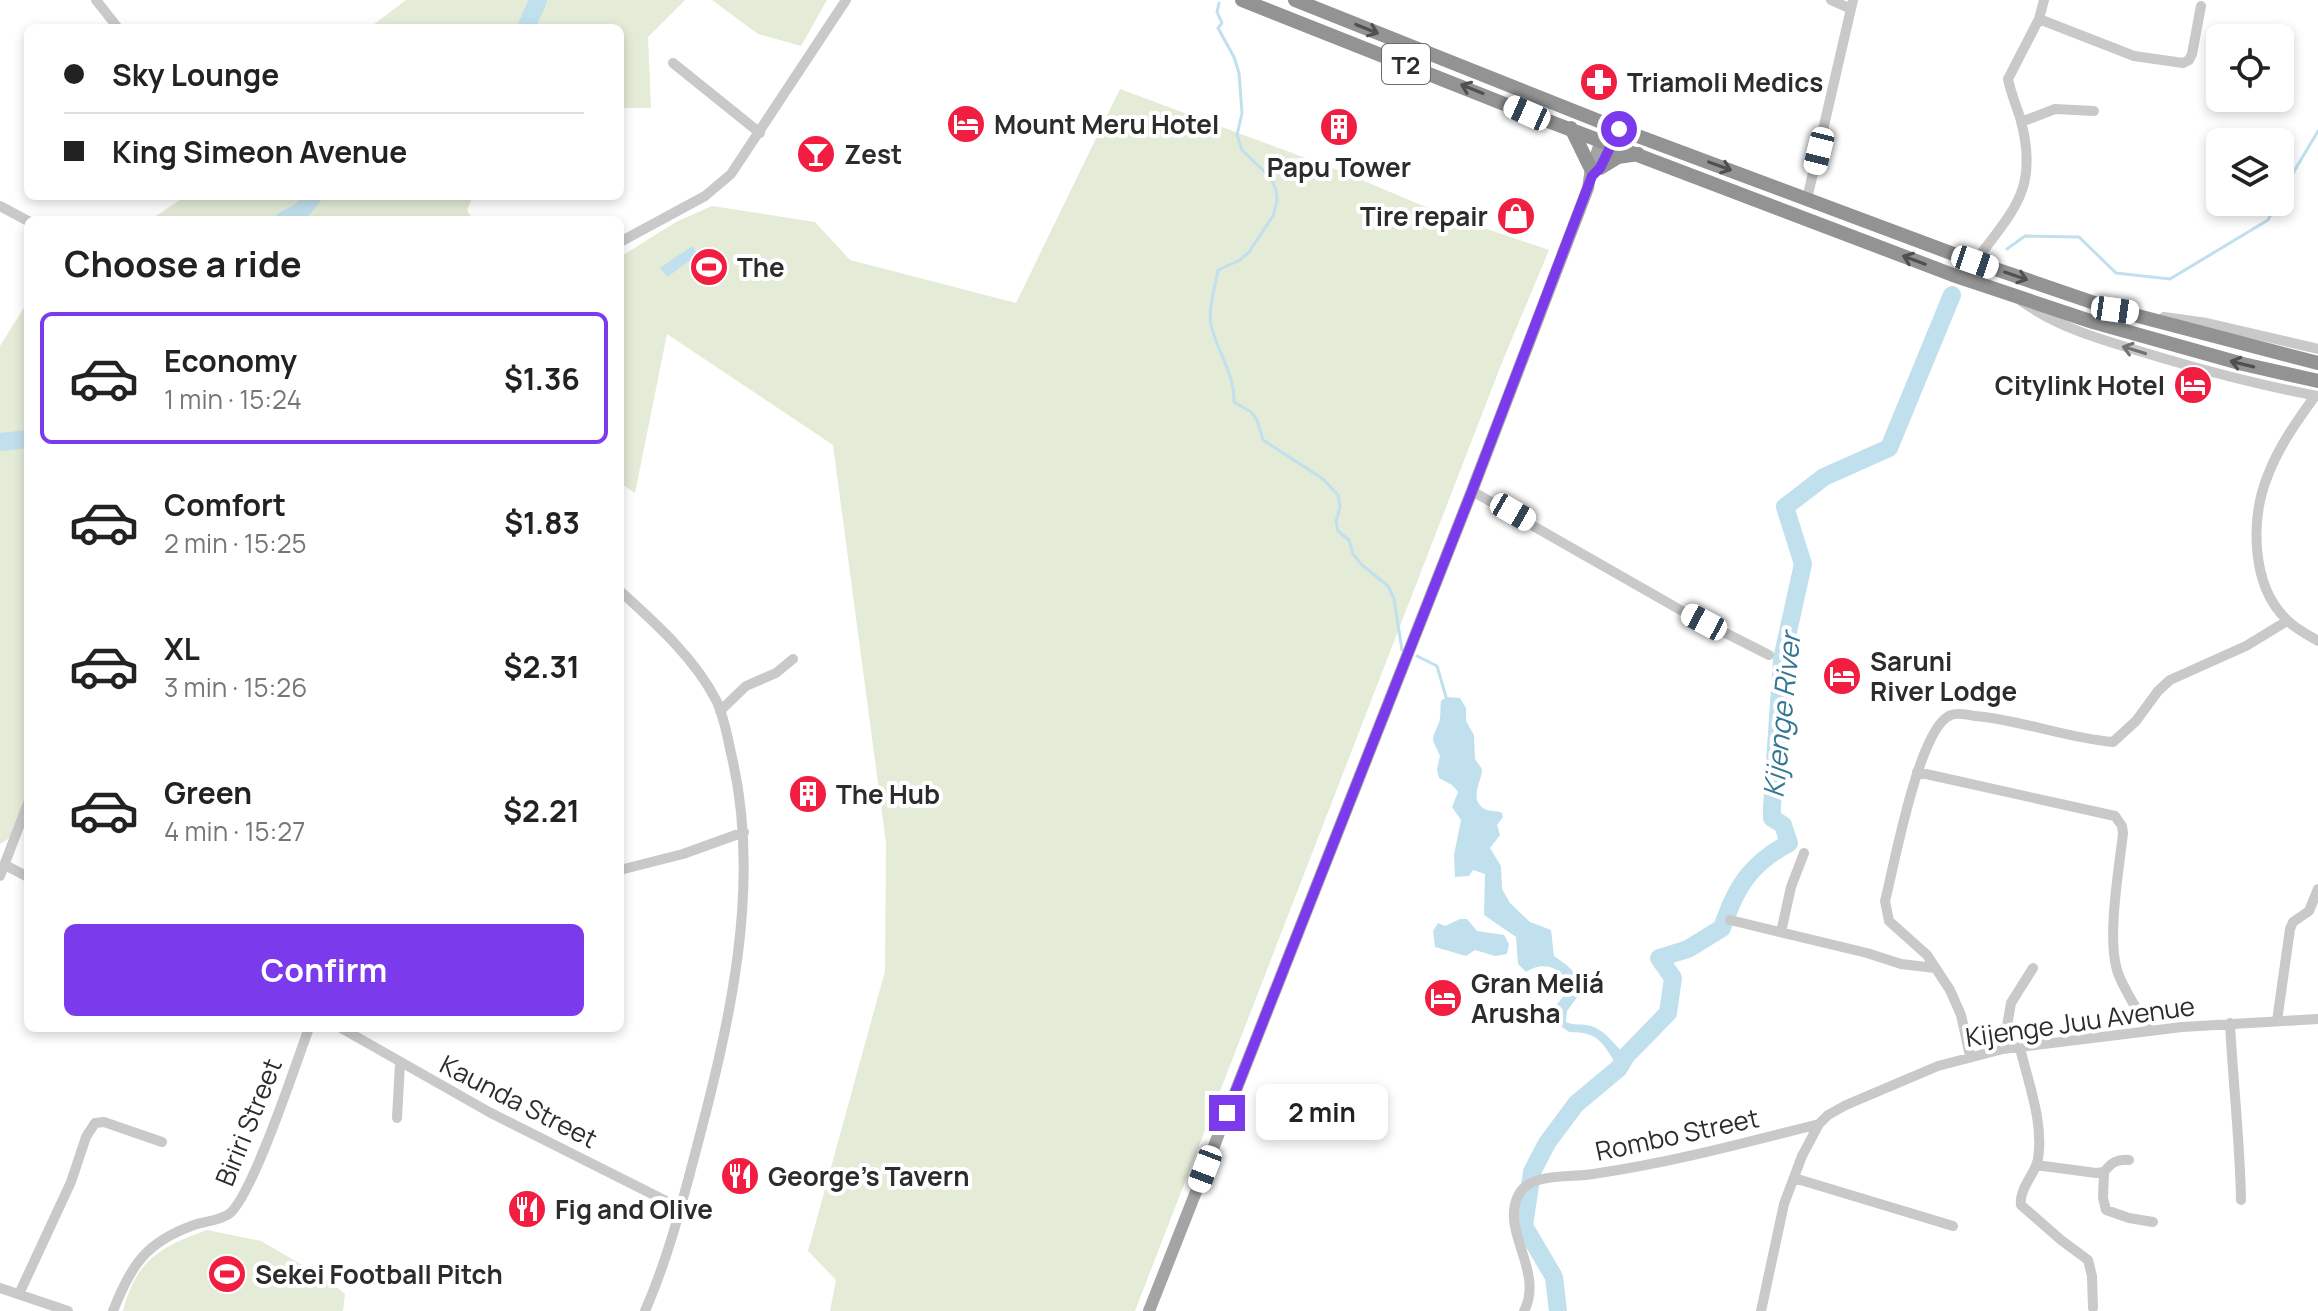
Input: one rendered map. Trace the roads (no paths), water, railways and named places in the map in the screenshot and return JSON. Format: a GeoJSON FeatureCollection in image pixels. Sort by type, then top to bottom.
{"type":"FeatureCollection","features":[{"type":"Feature","properties":{"kind":"highway","name":"T2"},"geometry":{"type":"LineString","coordinates":[[1242,0],[1953,275],[2138,335],[2243,364],[2317,391]]}},
{"type":"Feature","properties":{"kind":"highway","name":"T2"},"geometry":{"type":"LineString","coordinates":[[1295,0],[1613,127],[1975,262],[2115,310],[2318,363]]}},
{"type":"Feature","properties":{"kind":"highway"},"geometry":{"type":"LineString","coordinates":[[1570,128],[1594,171],[1618,157],[1639,154]]}},
{"type":"Feature","properties":{"kind":"highway"},"geometry":{"type":"LineString","coordinates":[[1661,163],[1669,147]]}},
{"type":"Feature","properties":{"kind":"main road"},"geometry":{"type":"LineString","coordinates":[[1149,1311],[1613,127]]}},
{"type":"Feature","properties":{"kind":"street"},"geometry":{"type":"LineString","coordinates":[[96,0],[115,24]]}},
{"type":"Feature","properties":{"kind":"street"},"geometry":{"type":"LineString","coordinates":[[624,240],[705,196],[731,174],[846,0]]}},
{"type":"Feature","properties":{"kind":"street"},"geometry":{"type":"LineString","coordinates":[[1807,199],[1852,4],[1831,0]]}},
{"type":"Feature","properties":{"kind":"street"},"geometry":{"type":"LineString","coordinates":[[1975,262],[2023,192],[2027,157],[2021,122],[2008,79],[2039,19],[2044,0]]}},
{"type":"Feature","properties":{"kind":"street"},"geometry":{"type":"LineString","coordinates":[[2039,19],[2134,56],[2183,63],[2192,54],[2201,6]]}},
{"type":"Feature","properties":{"kind":"street"},"geometry":{"type":"LineString","coordinates":[[673,63],[760,133]]}},
{"type":"Feature","properties":{"kind":"street"},"geometry":{"type":"LineString","coordinates":[[2021,122],[2055,109],[2094,111]]}},
{"type":"Feature","properties":{"kind":"street"},"geometry":{"type":"LineString","coordinates":[[0,206],[24,219]]}},
{"type":"Feature","properties":{"kind":"street"},"geometry":{"type":"LineString","coordinates":[[2115,310],[2207,323],[2318,349]]}},
{"type":"Feature","properties":{"kind":"street"},"geometry":{"type":"LineString","coordinates":[[2317,391],[2291,429],[2266,478],[2260,509],[2258,550],[2261,576],[2273,602],[2287,621],[2318,641]]}},
{"type":"Feature","properties":{"kind":"street"},"geometry":{"type":"LineString","coordinates":[[1472,491],[1684,612],[1769,655]]}},
{"type":"Feature","properties":{"kind":"street"},"geometry":{"type":"LineString","coordinates":[[624,595],[695,668],[720,711],[736,771],[744,832],[741,921],[711,1094],[680,1208],[645,1311]]}},
{"type":"Feature","properties":{"kind":"street"},"geometry":{"type":"LineString","coordinates":[[1970,1056],[1961,1015],[1950,990],[1915,942],[1889,921],[1885,901],[1917,772],[1928,742],[1943,720],[1954,714],[1997,718],[2116,741],[2170,680],[2246,646],[2287,621]]}},
{"type":"Feature","properties":{"kind":"street"},"geometry":{"type":"LineString","coordinates":[[720,711],[746,686],[776,673],[793,659]]}},
{"type":"Feature","properties":{"kind":"street"},"geometry":{"type":"LineString","coordinates":[[1917,772],[2115,816],[2123,833],[2114,921],[2115,960],[2117,972],[2149,1030]]}},
{"type":"Feature","properties":{"kind":"street"},"geometry":{"type":"LineString","coordinates":[[0,876],[24,814]]}},
{"type":"Feature","properties":{"kind":"street"},"geometry":{"type":"LineString","coordinates":[[624,869],[683,854],[744,832]]}},
{"type":"Feature","properties":{"kind":"street"},"geometry":{"type":"LineString","coordinates":[[1781,932],[1791,887],[1804,853]]}},
{"type":"Feature","properties":{"kind":"street"},"geometry":{"type":"LineString","coordinates":[[5,865],[24,875]]}},
{"type":"Feature","properties":{"kind":"street"},"geometry":{"type":"LineString","coordinates":[[2277,1021],[2290,929],[2293,922],[2309,911],[2318,889]]}},
{"type":"Feature","properties":{"kind":"street"},"geometry":{"type":"LineString","coordinates":[[1730,920],[1916,967],[1935,968]]}},
{"type":"Feature","properties":{"kind":"street"},"geometry":{"type":"LineString","coordinates":[[2003,1049],[2011,1003],[2033,968]]}},
{"type":"Feature","properties":{"kind":"street","name":"Kijenge Juu Avenue"},"geometry":{"type":"LineString","coordinates":[[1819,1124],[1846,1105],[1914,1076],[1970,1056],[2003,1049],[2149,1030],[2318,1019]]}},
{"type":"Feature","properties":{"kind":"street"},"geometry":{"type":"LineString","coordinates":[[2230,1023],[2235,1112],[2240,1134],[2241,1200]]}},
{"type":"Feature","properties":{"kind":"street","name":"Biriri Street"},"geometry":{"type":"LineString","coordinates":[[113,1311],[132,1268],[143,1253],[179,1230],[230,1214],[243,1196],[307,1032]]}},
{"type":"Feature","properties":{"kind":"street","name":"Kaunda Street"},"geometry":{"type":"LineString","coordinates":[[348,1032],[489,1112],[680,1208]]}},
{"type":"Feature","properties":{"kind":"street"},"geometry":{"type":"LineString","coordinates":[[2020,1048],[2039,1133],[2036,1165],[2021,1194],[2021,1205],[2088,1260],[2093,1308]]}},
{"type":"Feature","properties":{"kind":"street"},"geometry":{"type":"LineString","coordinates":[[397,1118],[400,1063]]}},
{"type":"Feature","properties":{"kind":"street"},"geometry":{"type":"LineString","coordinates":[[19,1294],[71,1182],[86,1137],[95,1123],[104,1122],[162,1142]]}},
{"type":"Feature","properties":{"kind":"street"},"geometry":{"type":"LineString","coordinates":[[1761,1311],[1784,1204],[1819,1124]]}},
{"type":"Feature","properties":{"kind":"street","name":"Rombo Street"},"geometry":{"type":"LineString","coordinates":[[1524,1311],[1531,1296],[1531,1284],[1514,1219],[1518,1196],[1525,1186],[1542,1179],[1641,1167],[1819,1124]]}},
{"type":"Feature","properties":{"kind":"street"},"geometry":{"type":"LineString","coordinates":[[2129,1160],[2111,1163],[2104,1172],[2106,1210],[2153,1222]]}},
{"type":"Feature","properties":{"kind":"street"},"geometry":{"type":"LineString","coordinates":[[2036,1165],[2104,1172]]}},
{"type":"Feature","properties":{"kind":"street"},"geometry":{"type":"LineString","coordinates":[[1794,1178],[1953,1226]]}},
{"type":"Feature","properties":{"kind":"street"},"geometry":{"type":"LineString","coordinates":[[0,1288],[68,1311]]}},
{"type":"Feature","properties":{"kind":"water"},"geometry":{"type":"Polygon","coordinates":[[[692,246],[698,255],[667,277],[660,268],[692,246]]]}},
{"type":"Feature","properties":{"kind":"water"},"geometry":{"type":"Polygon","coordinates":[[[1446,697],[1460,698],[1466,708],[1466,721],[1474,735],[1475,759],[1482,769],[1477,794],[1479,804],[1485,809],[1502,813],[1503,817],[1497,825],[1500,835],[1490,848],[1501,866],[1502,889],[1510,903],[1530,922],[1551,930],[1554,956],[1569,967],[1578,979],[1581,992],[1567,1011],[1566,1022],[1591,1026],[1606,1035],[1626,1056],[1619,1068],[1600,1041],[1588,1034],[1569,1032],[1552,1020],[1554,1008],[1570,988],[1567,981],[1552,968],[1539,966],[1526,972],[1518,964],[1516,937],[1484,915],[1485,874],[1473,870],[1469,876],[1455,877],[1454,855],[1461,820],[1452,807],[1458,792],[1439,778],[1437,769],[1440,756],[1433,740],[1440,721],[1441,701],[1446,697]]]}},
{"type":"Feature","properties":{"kind":"water"},"geometry":{"type":"Polygon","coordinates":[[[1467,919],[1477,931],[1504,935],[1509,944],[1507,954],[1495,956],[1475,950],[1466,956],[1435,947],[1433,931],[1438,923],[1445,926],[1467,919]]]}},
{"type":"Feature","properties":{"kind":"waterway"},"geometry":{"type":"LineString","coordinates":[[528,24],[538,0]]}},
{"type":"Feature","properties":{"kind":"waterway"},"geometry":{"type":"LineString","coordinates":[[1219,3],[1217,12],[1222,23],[1218,28],[1239,73],[1242,113],[1237,135],[1242,150],[1271,178],[1277,201],[1273,216],[1249,252],[1218,270],[1211,305],[1211,325],[1232,382],[1234,402],[1251,412],[1263,440],[1323,479],[1338,495],[1338,531],[1349,540],[1353,554],[1362,565],[1388,586],[1394,599],[1402,650]]}},
{"type":"Feature","properties":{"kind":"waterway"},"geometry":{"type":"LineString","coordinates":[[2294,171],[2318,131]]}},
{"type":"Feature","properties":{"kind":"waterway"},"geometry":{"type":"LineString","coordinates":[[292,216],[310,200]]}},
{"type":"Feature","properties":{"kind":"waterway"},"geometry":{"type":"LineString","coordinates":[[2007,249],[2025,236],[2079,237],[2116,273],[2170,279],[2270,216]]}},
{"type":"Feature","properties":{"kind":"waterway","name":"Kijenge River"},"geometry":{"type":"LineString","coordinates":[[1558,1311],[1554,1277],[1524,1226],[1532,1172],[1547,1143],[1576,1104],[1619,1068],[1626,1056],[1668,1013],[1673,978],[1659,958],[1688,949],[1722,928],[1746,878],[1764,859],[1789,843],[1783,825],[1772,818],[1772,806],[1782,659],[1803,564],[1785,507],[1824,477],[1889,448],[1952,295]]}},
{"type":"Feature","properties":{"kind":"waterway"},"geometry":{"type":"LineString","coordinates":[[0,442],[24,439]]}},
{"type":"Feature","properties":{"kind":"waterway"},"geometry":{"type":"LineString","coordinates":[[1417,656],[1437,666],[1446,697]]}},
{"type":"Feature","properties":{"kind":"place","name":"Triamoli Medics"},"geometry":{"type":"Point","coordinates":[1599,82]}},
{"type":"Feature","properties":{"kind":"place","name":"Mount Meru Hotel"},"geometry":{"type":"Point","coordinates":[966,124]}},
{"type":"Feature","properties":{"kind":"place","name":"Papu Tower"},"geometry":{"type":"Point","coordinates":[1339,127]}},
{"type":"Feature","properties":{"kind":"place","name":"Zest"},"geometry":{"type":"Point","coordinates":[816,154]}},
{"type":"Feature","properties":{"kind":"place","name":"Tire repair"},"geometry":{"type":"Point","coordinates":[1516,216]}},
{"type":"Feature","properties":{"kind":"place","name":"The"},"geometry":{"type":"Point","coordinates":[709,267]}},
{"type":"Feature","properties":{"kind":"place","name":"Citylink Hotel"},"geometry":{"type":"Point","coordinates":[2193,385]}},
{"type":"Feature","properties":{"kind":"place","name":"Saruni River Lodge"},"geometry":{"type":"Point","coordinates":[1842,676]}},
{"type":"Feature","properties":{"kind":"place","name":"The Hub"},"geometry":{"type":"Point","coordinates":[808,794]}},
{"type":"Feature","properties":{"kind":"place","name":"Gran Meliá Arusha"},"geometry":{"type":"Point","coordinates":[1443,998]}},
{"type":"Feature","properties":{"kind":"place","name":"George's Tavern"},"geometry":{"type":"Point","coordinates":[740,1176]}},
{"type":"Feature","properties":{"kind":"place","name":"Fig and Olive"},"geometry":{"type":"Point","coordinates":[527,1209]}},
{"type":"Feature","properties":{"kind":"place","name":"Sekei Football Pitch"},"geometry":{"type":"Point","coordinates":[227,1274]}}]}
